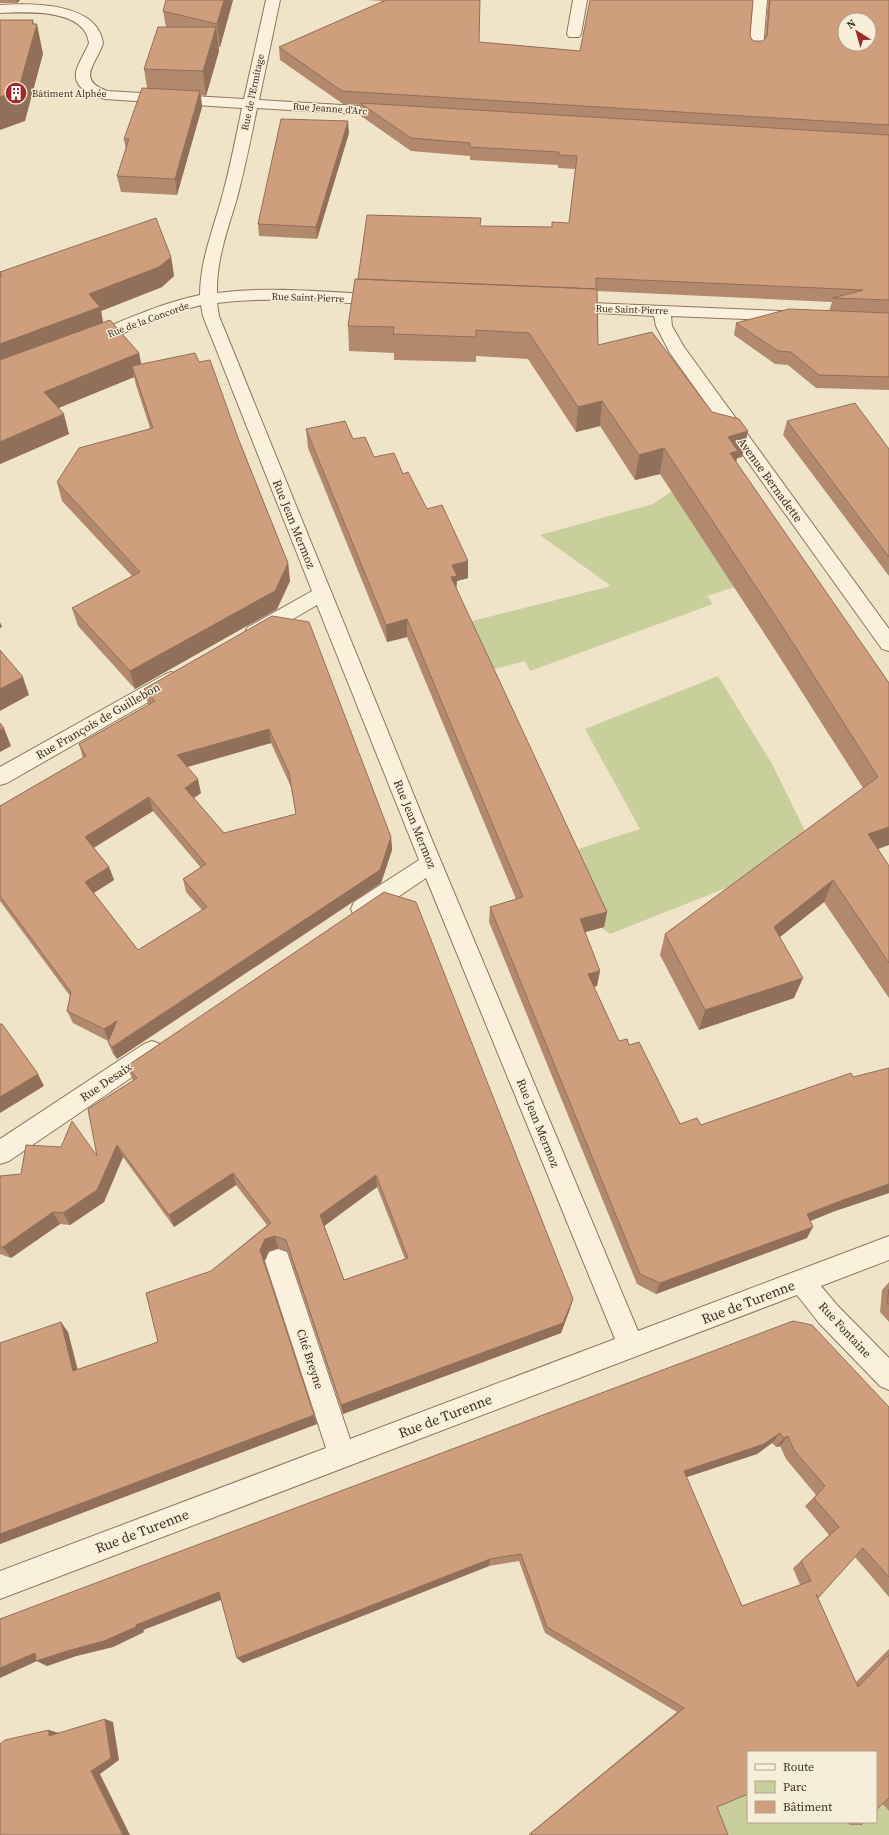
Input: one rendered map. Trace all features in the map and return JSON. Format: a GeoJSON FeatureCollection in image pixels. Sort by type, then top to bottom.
{"type":"FeatureCollection","features":[{"type":"Feature","properties":{"kind":"street","name":"Rue de l'Ermitage"},"geometry":{"type":"LineString","coordinates":[[207,299],[210,272],[233,184],[273,0]]}},
{"type":"Feature","properties":{"kind":"street"},"geometry":{"type":"LineString","coordinates":[[574,34],[580,0]]}},
{"type":"Feature","properties":{"kind":"street"},"geometry":{"type":"LineString","coordinates":[[756,49],[760,0]]}},
{"type":"Feature","properties":{"kind":"street","name":"Rue Jeanne d'Arc"},"geometry":{"type":"LineString","coordinates":[[0,9],[32,8],[54,11],[67,14],[83,21],[90,28],[96,42],[83,72],[82,79],[86,86],[94,91],[115,96],[408,113]]}},
{"type":"Feature","properties":{"kind":"street","name":"Rue Saint-Pierre"},"geometry":{"type":"LineString","coordinates":[[207,299],[267,295],[396,300]]}},
{"type":"Feature","properties":{"kind":"street","name":"Rue de la Concorde"},"geometry":{"type":"LineString","coordinates":[[75,346],[161,312],[207,299]]}},
{"type":"Feature","properties":{"kind":"street","name":"Rue Jean Mermoz"},"geometry":{"type":"LineString","coordinates":[[207,299],[216,329],[322,594],[431,863],[631,1346]]}},
{"type":"Feature","properties":{"kind":"street","name":"Rue Saint-Pierre"},"geometry":{"type":"LineString","coordinates":[[552,306],[811,316]]}},
{"type":"Feature","properties":{"kind":"street","name":"Avenue Bernadette"},"geometry":{"type":"LineString","coordinates":[[662,310],[664,326],[676,349],[889,644]]}},
{"type":"Feature","properties":{"kind":"street"},"geometry":{"type":"LineString","coordinates":[[240,640],[322,594]]}},
{"type":"Feature","properties":{"kind":"street","name":"Rue François de Guillebon"},"geometry":{"type":"LineString","coordinates":[[0,777],[186,671]]}},
{"type":"Feature","properties":{"kind":"street"},"geometry":{"type":"LineString","coordinates":[[348,919],[431,863]]}},
{"type":"Feature","properties":{"kind":"street","name":"Rue Desaix"},"geometry":{"type":"LineString","coordinates":[[0,1153],[171,1038]]}},
{"type":"Feature","properties":{"kind":"street","name":"Rue de Turenne"},"geometry":{"type":"LineString","coordinates":[[0,1585],[889,1248]]}},
{"type":"Feature","properties":{"kind":"street","name":"Cité Breyne"},"geometry":{"type":"LineString","coordinates":[[278,1262],[342,1456]]}},
{"type":"Feature","properties":{"kind":"street","name":"Rue Fontaine"},"geometry":{"type":"LineString","coordinates":[[802,1282],[828,1314],[889,1377]]}},
{"type":"Feature","properties":{"kind":"green space"},"geometry":{"type":"Polygon","coordinates":[[[672,491],[735,587],[707,596],[713,604],[530,671],[525,661],[487,671],[464,623],[611,586],[540,535],[653,504],[672,491]]]}},
{"type":"Feature","properties":{"kind":"green space"},"geometry":{"type":"Polygon","coordinates":[[[718,676],[772,764],[811,843],[774,869],[610,934],[602,928],[569,852],[640,829],[585,729],[718,676]]]}},
{"type":"Feature","properties":{"kind":"green space"},"geometry":{"type":"Polygon","coordinates":[[[747,1792],[747,1823],[848,1823],[850,1825],[852,1823],[877,1823],[877,1800],[879,1798],[889,1811],[889,1835],[720,1835],[710,1808],[747,1792]]]}},
{"type":"Feature","properties":{"kind":"building"},"geometry":{"type":"Polygon","coordinates":[[[166,0],[224,0],[217,24],[163,11],[166,0]]]}},
{"type":"Feature","properties":{"kind":"building"},"geometry":{"type":"Polygon","coordinates":[[[386,0],[480,0],[479,42],[580,51],[590,0],[753,0],[750,36],[753,41],[763,41],[767,36],[770,0],[889,0],[889,125],[342,91],[279,47],[386,0]]]}},
{"type":"Feature","properties":{"kind":"building"},"geometry":{"type":"Polygon","coordinates":[[[0,20],[33,20],[32,24],[37,24],[18,91],[0,97],[0,20]]]}},
{"type":"Feature","properties":{"kind":"building"},"geometry":{"type":"Polygon","coordinates":[[[158,27],[216,27],[203,71],[144,69],[158,27]]]}},
{"type":"Feature","properties":{"kind":"building"},"geometry":{"type":"Polygon","coordinates":[[[142,88],[200,91],[175,179],[117,176],[129,139],[124,139],[142,88]]]}},
{"type":"Feature","properties":{"kind":"building"},"geometry":{"type":"Polygon","coordinates":[[[360,103],[889,135],[889,300],[833,298],[863,290],[596,278],[596,289],[358,279],[367,215],[481,218],[480,226],[552,227],[552,222],[569,223],[577,156],[559,155],[559,152],[470,147],[470,143],[411,138],[360,103]]]}},
{"type":"Feature","properties":{"kind":"building"},"geometry":{"type":"Polygon","coordinates":[[[281,119],[348,121],[316,227],[258,224],[281,119]]]}},
{"type":"Feature","properties":{"kind":"building"},"geometry":{"type":"Polygon","coordinates":[[[156,218],[171,257],[159,267],[89,294],[100,307],[0,344],[0,276],[2,276],[0,272],[156,218]]]}},
{"type":"Feature","properties":{"kind":"building"},"geometry":{"type":"Polygon","coordinates":[[[355,279],[597,289],[598,345],[652,332],[712,412],[739,419],[748,431],[728,437],[738,451],[730,453],[889,683],[889,827],[868,834],[889,866],[889,963],[833,880],[774,927],[803,978],[705,1010],[665,934],[878,777],[784,629],[664,448],[639,455],[602,401],[578,407],[529,333],[476,330],[476,337],[393,334],[394,327],[348,326],[355,279]]]}},
{"type":"Feature","properties":{"kind":"building"},"geometry":{"type":"Polygon","coordinates":[[[789,309],[889,313],[889,377],[819,375],[791,352],[778,351],[736,323],[789,309]]]}},
{"type":"Feature","properties":{"kind":"building"},"geometry":{"type":"Polygon","coordinates":[[[110,320],[139,353],[44,392],[64,414],[0,442],[0,360],[110,320]]]}},
{"type":"Feature","properties":{"kind":"building"},"geometry":{"type":"Polygon","coordinates":[[[195,353],[199,362],[210,360],[238,438],[288,563],[275,591],[130,671],[72,608],[140,572],[57,482],[79,448],[153,428],[132,366],[195,353]]]}},
{"type":"Feature","properties":{"kind":"building"},"geometry":{"type":"Polygon","coordinates":[[[855,403],[889,449],[889,557],[787,421],[855,403]]]}},
{"type":"Feature","properties":{"kind":"building"},"geometry":{"type":"Polygon","coordinates":[[[345,421],[353,439],[365,437],[374,457],[394,453],[403,474],[408,472],[427,509],[442,505],[468,561],[452,565],[457,576],[451,577],[607,912],[580,919],[600,971],[588,974],[619,1041],[627,1039],[629,1045],[639,1042],[680,1124],[697,1118],[701,1125],[851,1073],[853,1077],[889,1068],[889,1184],[807,1214],[813,1227],[660,1283],[640,1274],[490,907],[523,897],[407,619],[386,625],[306,429],[345,421]]]}},
{"type":"Feature","properties":{"kind":"building"},"geometry":{"type":"Polygon","coordinates":[[[272,616],[309,622],[391,837],[380,870],[112,1047],[108,1042],[117,1021],[104,1029],[67,1011],[71,992],[0,896],[0,806],[86,756],[79,744],[155,701],[144,689],[272,616]],[[269,729],[177,755],[198,779],[185,788],[224,833],[296,814],[289,773],[269,729]],[[149,797],[85,837],[109,867],[85,882],[138,950],[207,907],[183,879],[206,864],[149,797]]]}},
{"type":"Feature","properties":{"kind":"building"},"geometry":{"type":"Polygon","coordinates":[[[0,650],[23,677],[0,689],[0,650]]]}},
{"type":"Feature","properties":{"kind":"building"},"geometry":{"type":"Polygon","coordinates":[[[0,723],[4,728],[0,730],[0,723]]]}},
{"type":"Feature","properties":{"kind":"building"},"geometry":{"type":"Polygon","coordinates":[[[384,892],[416,902],[573,1299],[563,1323],[341,1405],[286,1240],[275,1236],[265,1239],[260,1250],[314,1415],[0,1534],[0,1343],[61,1322],[73,1371],[158,1342],[146,1293],[211,1271],[271,1223],[233,1173],[169,1215],[117,1145],[97,1190],[63,1213],[53,1212],[3,1247],[0,1246],[0,1176],[21,1174],[26,1145],[61,1147],[72,1121],[97,1156],[88,1109],[137,1078],[127,1066],[384,892]],[[376,1175],[320,1215],[344,1280],[408,1258],[376,1175]]]}},
{"type":"Feature","properties":{"kind":"building"},"geometry":{"type":"Polygon","coordinates":[[[0,1024],[2,1024],[38,1074],[0,1097],[0,1024]]]}},
{"type":"Feature","properties":{"kind":"building"},"geometry":{"type":"Polygon","coordinates":[[[889,1289],[889,1304],[887,1303],[889,1289]]]}},
{"type":"Feature","properties":{"kind":"building"},"geometry":{"type":"Polygon","coordinates":[[[793,1321],[812,1325],[889,1407],[889,1577],[863,1548],[818,1598],[816,1594],[858,1687],[889,1655],[889,1798],[877,1809],[877,1751],[747,1751],[747,1794],[717,1807],[728,1835],[532,1835],[531,1833],[684,1708],[547,1627],[521,1554],[490,1559],[237,1658],[219,1592],[136,1625],[136,1627],[104,1641],[36,1661],[35,1653],[0,1668],[0,1619],[793,1321]],[[780,1433],[764,1444],[684,1471],[742,1606],[811,1581],[801,1561],[839,1527],[814,1498],[825,1486],[794,1450],[788,1436],[784,1438],[780,1433]]]}},
{"type":"Feature","properties":{"kind":"building"},"geometry":{"type":"Polygon","coordinates":[[[105,1719],[111,1758],[91,1771],[123,1835],[0,1835],[0,1744],[5,1740],[49,1730],[49,1736],[105,1719]]]}},
{"type":"Feature","properties":{"kind":"place","name":"Bâtiment Alphée"},"geometry":{"type":"Point","coordinates":[16,93]}}]}
